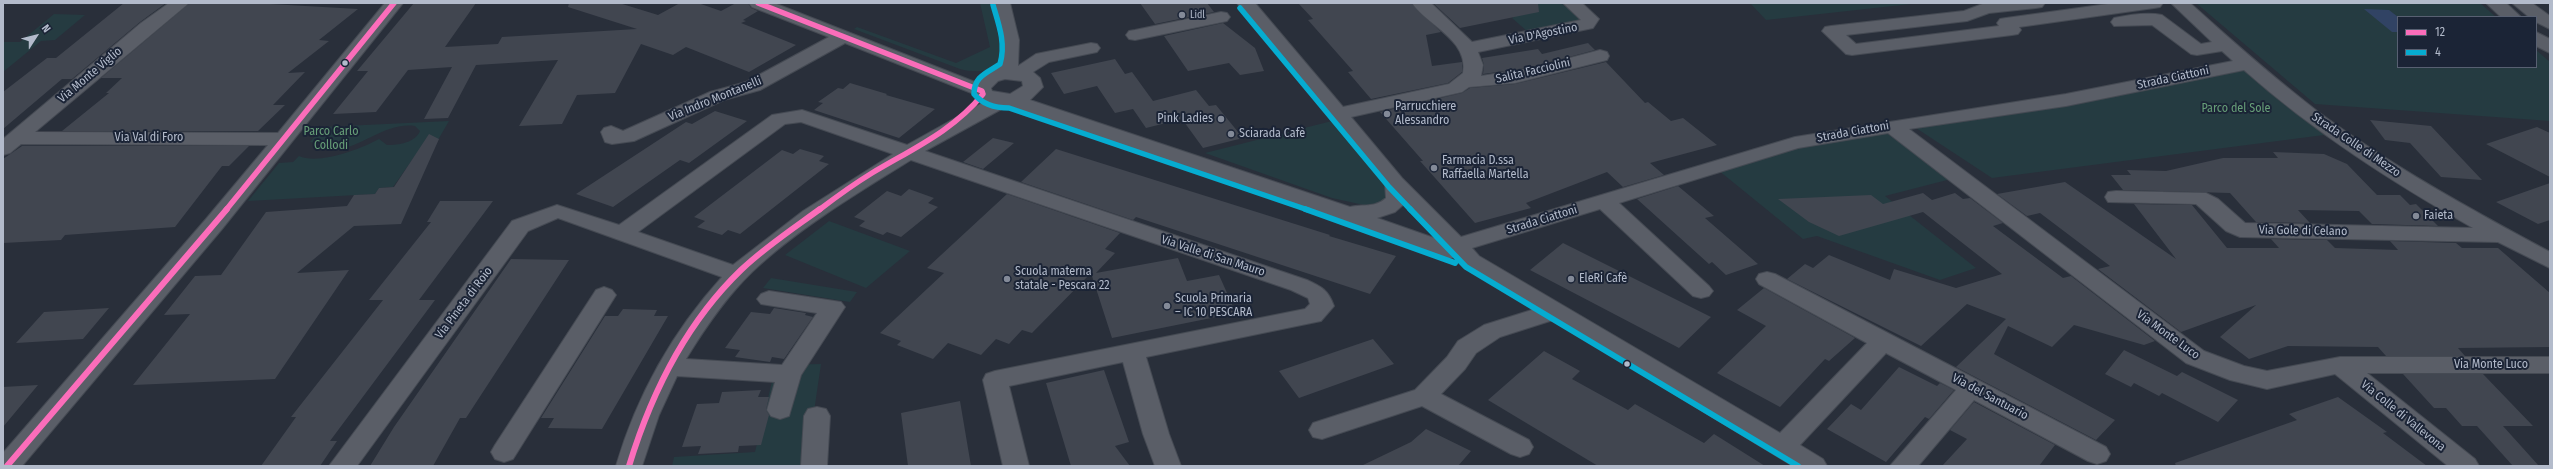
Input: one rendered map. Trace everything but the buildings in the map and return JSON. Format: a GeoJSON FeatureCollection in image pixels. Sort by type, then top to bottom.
{"type":"FeatureCollection","features":[{"type":"Feature","properties":{"kind":"street","name":"Via Monte Viglio"},"geometry":{"type":"LineString","coordinates":[[12,137],[147,27],[180,3]]}},
{"type":"Feature","properties":{"kind":"street"},"geometry":{"type":"LineString","coordinates":[[7,466],[167,280],[394,3]]}},
{"type":"Feature","properties":{"kind":"street"},"geometry":{"type":"LineString","coordinates":[[629,466],[639,432],[670,367],[700,320],[737,274],[822,208],[907,153],[961,120],[1007,100],[1025,95],[1033,87],[1031,78],[995,82],[938,73],[843,37],[779,6],[758,3]]}},
{"type":"Feature","properties":{"kind":"street"},"geometry":{"type":"LineString","coordinates":[[961,120],[978,104],[1010,65],[1011,52],[1001,3]]}},
{"type":"Feature","properties":{"kind":"street"},"geometry":{"type":"LineString","coordinates":[[1246,3],[1330,113],[1395,182],[1465,251],[1555,312],[1814,466]]}},
{"type":"Feature","properties":{"kind":"street"},"geometry":{"type":"LineString","coordinates":[[1421,3],[1469,48],[1474,70],[1465,82]]}},
{"type":"Feature","properties":{"kind":"street","name":"Via D'Agostino"},"geometry":{"type":"LineString","coordinates":[[1469,48],[1587,24],[1590,19],[1572,3]]}},
{"type":"Feature","properties":{"kind":"street"},"geometry":{"type":"LineString","coordinates":[[2036,3],[1986,8],[1967,16],[1831,31],[1852,50],[2009,27],[2154,3]]}},
{"type":"Feature","properties":{"kind":"street","name":"Strada Colle di Mezzo"},"geometry":{"type":"LineString","coordinates":[[2180,3],[2247,64],[2330,130],[2419,187],[2550,260]]}},
{"type":"Feature","properties":{"kind":"street"},"geometry":{"type":"LineString","coordinates":[[2495,3],[2511,16]]}},
{"type":"Feature","properties":{"kind":"street"},"geometry":{"type":"LineString","coordinates":[[2521,3],[2550,24]]}},
{"type":"Feature","properties":{"kind":"street"},"geometry":{"type":"LineString","coordinates":[[1986,8],[2009,27],[2156,19],[2197,50],[2226,45]]}},
{"type":"Feature","properties":{"kind":"street"},"geometry":{"type":"LineString","coordinates":[[1135,35],[1221,17]]}},
{"type":"Feature","properties":{"kind":"street","name":"Via Indro Montanelli"},"geometry":{"type":"LineString","coordinates":[[611,132],[612,138],[627,137],[717,96],[753,86],[843,37]]}},
{"type":"Feature","properties":{"kind":"street"},"geometry":{"type":"LineString","coordinates":[[2537,38],[2550,48]]}},
{"type":"Feature","properties":{"kind":"street"},"geometry":{"type":"LineString","coordinates":[[995,82],[1043,58],[1092,48]]}},
{"type":"Feature","properties":{"kind":"street","name":"Salita Facciolini"},"geometry":{"type":"LineString","coordinates":[[1330,113],[1455,88],[1465,82],[1487,81],[1600,56]]}},
{"type":"Feature","properties":{"kind":"street","name":"Strada Ciattoni"},"geometry":{"type":"LineString","coordinates":[[1465,251],[1604,201],[1795,143],[1892,126],[2066,100],[2247,64]]}},
{"type":"Feature","properties":{"kind":"street"},"geometry":{"type":"LineString","coordinates":[[995,82],[992,98],[1007,100],[1345,213],[1434,246],[1465,251]]}},
{"type":"Feature","properties":{"kind":"street"},"geometry":{"type":"LineString","coordinates":[[622,233],[779,119],[802,116],[907,153]]}},
{"type":"Feature","properties":{"kind":"street","name":"Via Monte Luco"},"geometry":{"type":"LineString","coordinates":[[1892,126],[2195,357],[2239,374],[2267,380],[2340,365],[2550,365]]}},
{"type":"Feature","properties":{"kind":"street","name":"Via Val di Foro"},"geometry":{"type":"LineString","coordinates":[[12,137],[282,139]]}},
{"type":"Feature","properties":{"kind":"street","name":"Via Valle di San Mauro"},"geometry":{"type":"LineString","coordinates":[[907,153],[1299,284],[1318,294],[1322,306],[1313,315],[995,380],[1016,466]]}},
{"type":"Feature","properties":{"kind":"street"},"geometry":{"type":"LineString","coordinates":[[1345,213],[1378,212],[1388,207],[1397,199],[1395,182]]}},
{"type":"Feature","properties":{"kind":"street","name":"Via Gole di Celano"},"geometry":{"type":"LineString","coordinates":[[2116,198],[2198,198],[2209,200],[2232,226],[2240,230],[2503,235]]}},
{"type":"Feature","properties":{"kind":"street"},"geometry":{"type":"LineString","coordinates":[[1604,201],[1701,291]]}},
{"type":"Feature","properties":{"kind":"street","name":"Via Pineta di Roio"},"geometry":{"type":"LineString","coordinates":[[342,466],[520,226],[557,211],[737,274]]}},
{"type":"Feature","properties":{"kind":"street","name":"Via del Santuario"},"geometry":{"type":"LineString","coordinates":[[1767,278],[2097,454]]}},
{"type":"Feature","properties":{"kind":"street"},"geometry":{"type":"LineString","coordinates":[[504,452],[604,295]]}},
{"type":"Feature","properties":{"kind":"street"},"geometry":{"type":"LineString","coordinates":[[769,299],[833,307],[789,374],[780,410]]}},
{"type":"Feature","properties":{"kind":"street"},"geometry":{"type":"LineString","coordinates":[[1322,430],[1424,396],[1456,363],[1467,347],[1486,335],[1512,323],[1555,312]]}},
{"type":"Feature","properties":{"kind":"street"},"geometry":{"type":"LineString","coordinates":[[1782,447],[1883,341]]}},
{"type":"Feature","properties":{"kind":"street"},"geometry":{"type":"LineString","coordinates":[[1132,351],[1156,434],[1168,466]]}},
{"type":"Feature","properties":{"kind":"street","name":"Via Colle di Vallevona"},"geometry":{"type":"LineString","coordinates":[[2340,365],[2466,466]]}},
{"type":"Feature","properties":{"kind":"street"},"geometry":{"type":"LineString","coordinates":[[670,367],[789,374]]}},
{"type":"Feature","properties":{"kind":"street"},"geometry":{"type":"LineString","coordinates":[[1424,396],[1520,447]]}},
{"type":"Feature","properties":{"kind":"street"},"geometry":{"type":"LineString","coordinates":[[1903,466],[1963,397]]}},
{"type":"Feature","properties":{"kind":"street"},"geometry":{"type":"LineString","coordinates":[[814,466],[818,416]]}},
{"type":"Feature","properties":{"kind":"green space"},"geometry":{"type":"Polygon","coordinates":[[[980,3],[991,3],[1003,58],[995,67],[984,71],[960,69],[854,29],[857,27],[956,63],[990,47],[980,3]]]}},
{"type":"Feature","properties":{"kind":"green space"},"geometry":{"type":"Polygon","coordinates":[[[1533,3],[1561,3],[1580,18],[1578,23],[1528,32],[1512,18],[1533,3]]]}},
{"type":"Feature","properties":{"kind":"green space"},"geometry":{"type":"Polygon","coordinates":[[[1750,3],[1920,3],[1766,20],[1750,3]]]}},
{"type":"Feature","properties":{"kind":"green space"},"geometry":{"type":"Polygon","coordinates":[[[2196,3],[2480,3],[2495,16],[2397,16],[2397,68],[2537,68],[2537,51],[2550,62],[2550,121],[2315,104],[2196,3]]]}},
{"type":"Feature","properties":{"kind":"green space"},"geometry":{"type":"Polygon","coordinates":[[[54,14],[85,15],[55,40],[41,41],[3,72],[3,42],[20,42],[54,14]]]}},
{"type":"Feature","properties":{"kind":"green space","name":"Parco del Sole"},"geometry":{"type":"Polygon","coordinates":[[[2247,69],[2324,135],[1992,178],[1916,128],[2073,105],[2247,69]]]}},
{"type":"Feature","properties":{"kind":"green space","name":"Parco Carlo Collodi"},"geometry":{"type":"Polygon","coordinates":[[[449,121],[431,152],[417,153],[393,187],[379,188],[375,194],[248,201],[279,163],[293,162],[299,156],[317,159],[340,155],[379,139],[387,145],[401,144],[410,141],[418,135],[420,131],[415,126],[394,128],[345,148],[328,150],[310,142],[323,127],[449,121]]]}},
{"type":"Feature","properties":{"kind":"green space"},"geometry":{"type":"Polygon","coordinates":[[[1332,121],[1387,187],[1389,198],[1373,207],[1332,198],[1205,153],[1332,121]]]}},
{"type":"Feature","properties":{"kind":"green space"},"geometry":{"type":"Polygon","coordinates":[[[1882,130],[1951,179],[1885,196],[1976,268],[1940,280],[1817,236],[1803,239],[1718,170],[1814,143],[1882,130]]]}},
{"type":"Feature","properties":{"kind":"green space"},"geometry":{"type":"Polygon","coordinates":[[[829,221],[910,251],[866,288],[785,255],[829,221]]]}},
{"type":"Feature","properties":{"kind":"green space"},"geometry":{"type":"Polygon","coordinates":[[[771,278],[857,292],[850,302],[763,288],[771,278]]]}},
{"type":"Feature","properties":{"kind":"green space"},"geometry":{"type":"Polygon","coordinates":[[[821,364],[806,466],[672,466],[674,457],[755,452],[776,365],[821,364]]]}},
{"type":"Feature","properties":{"kind":"water"},"geometry":{"type":"Polygon","coordinates":[[[2364,9],[2389,10],[2397,16],[2397,32],[2392,32],[2364,9]]]}},
{"type":"Feature","properties":{"kind":"transit line","name":"12"},"geometry":{"type":"LineString","coordinates":[[7,466],[214,224],[394,3]]}},
{"type":"Feature","properties":{"kind":"transit line","name":"12"},"geometry":{"type":"LineString","coordinates":[[629,466],[647,414],[671,364],[685,340],[701,318],[736,275],[755,258],[834,198],[871,174],[932,140],[946,130],[972,108],[983,94],[982,91],[758,3]]}},
{"type":"Feature","properties":{"kind":"transit line","name":"4"},"geometry":{"type":"LineString","coordinates":[[993,5],[1000,27],[1003,50],[1000,64],[978,78],[974,87],[974,94],[985,104],[999,108],[1009,108],[1342,221],[1455,263]]}},
{"type":"Feature","properties":{"kind":"transit line","name":"4"},"geometry":{"type":"LineString","coordinates":[[1240,8],[1389,187],[1466,267],[1798,466]]}},
{"type":"Feature","properties":{"kind":"place","name":"Lidl"},"geometry":{"type":"Point","coordinates":[1182,15]}},
{"type":"Feature","properties":{"kind":"place","name":"Parrucchiere Alessandro"},"geometry":{"type":"Point","coordinates":[1387,114]}},
{"type":"Feature","properties":{"kind":"place","name":"Pink Ladies"},"geometry":{"type":"Point","coordinates":[1221,119]}},
{"type":"Feature","properties":{"kind":"place","name":"Sciarada Cafè"},"geometry":{"type":"Point","coordinates":[1231,134]}},
{"type":"Feature","properties":{"kind":"place","name":"Farmacia D.ssa Raffaella Martella"},"geometry":{"type":"Point","coordinates":[1434,168]}},
{"type":"Feature","properties":{"kind":"place","name":"Faieta"},"geometry":{"type":"Point","coordinates":[2416,216]}},
{"type":"Feature","properties":{"kind":"place","name":"Scuola materna statale - Pescara 22"},"geometry":{"type":"Point","coordinates":[1007,279]}},
{"type":"Feature","properties":{"kind":"place","name":"EleRi Cafè"},"geometry":{"type":"Point","coordinates":[1571,279]}},
{"type":"Feature","properties":{"kind":"place","name":"Scuola Primaria – IC 10 PESCARA"},"geometry":{"type":"Point","coordinates":[1167,306]}}]}
